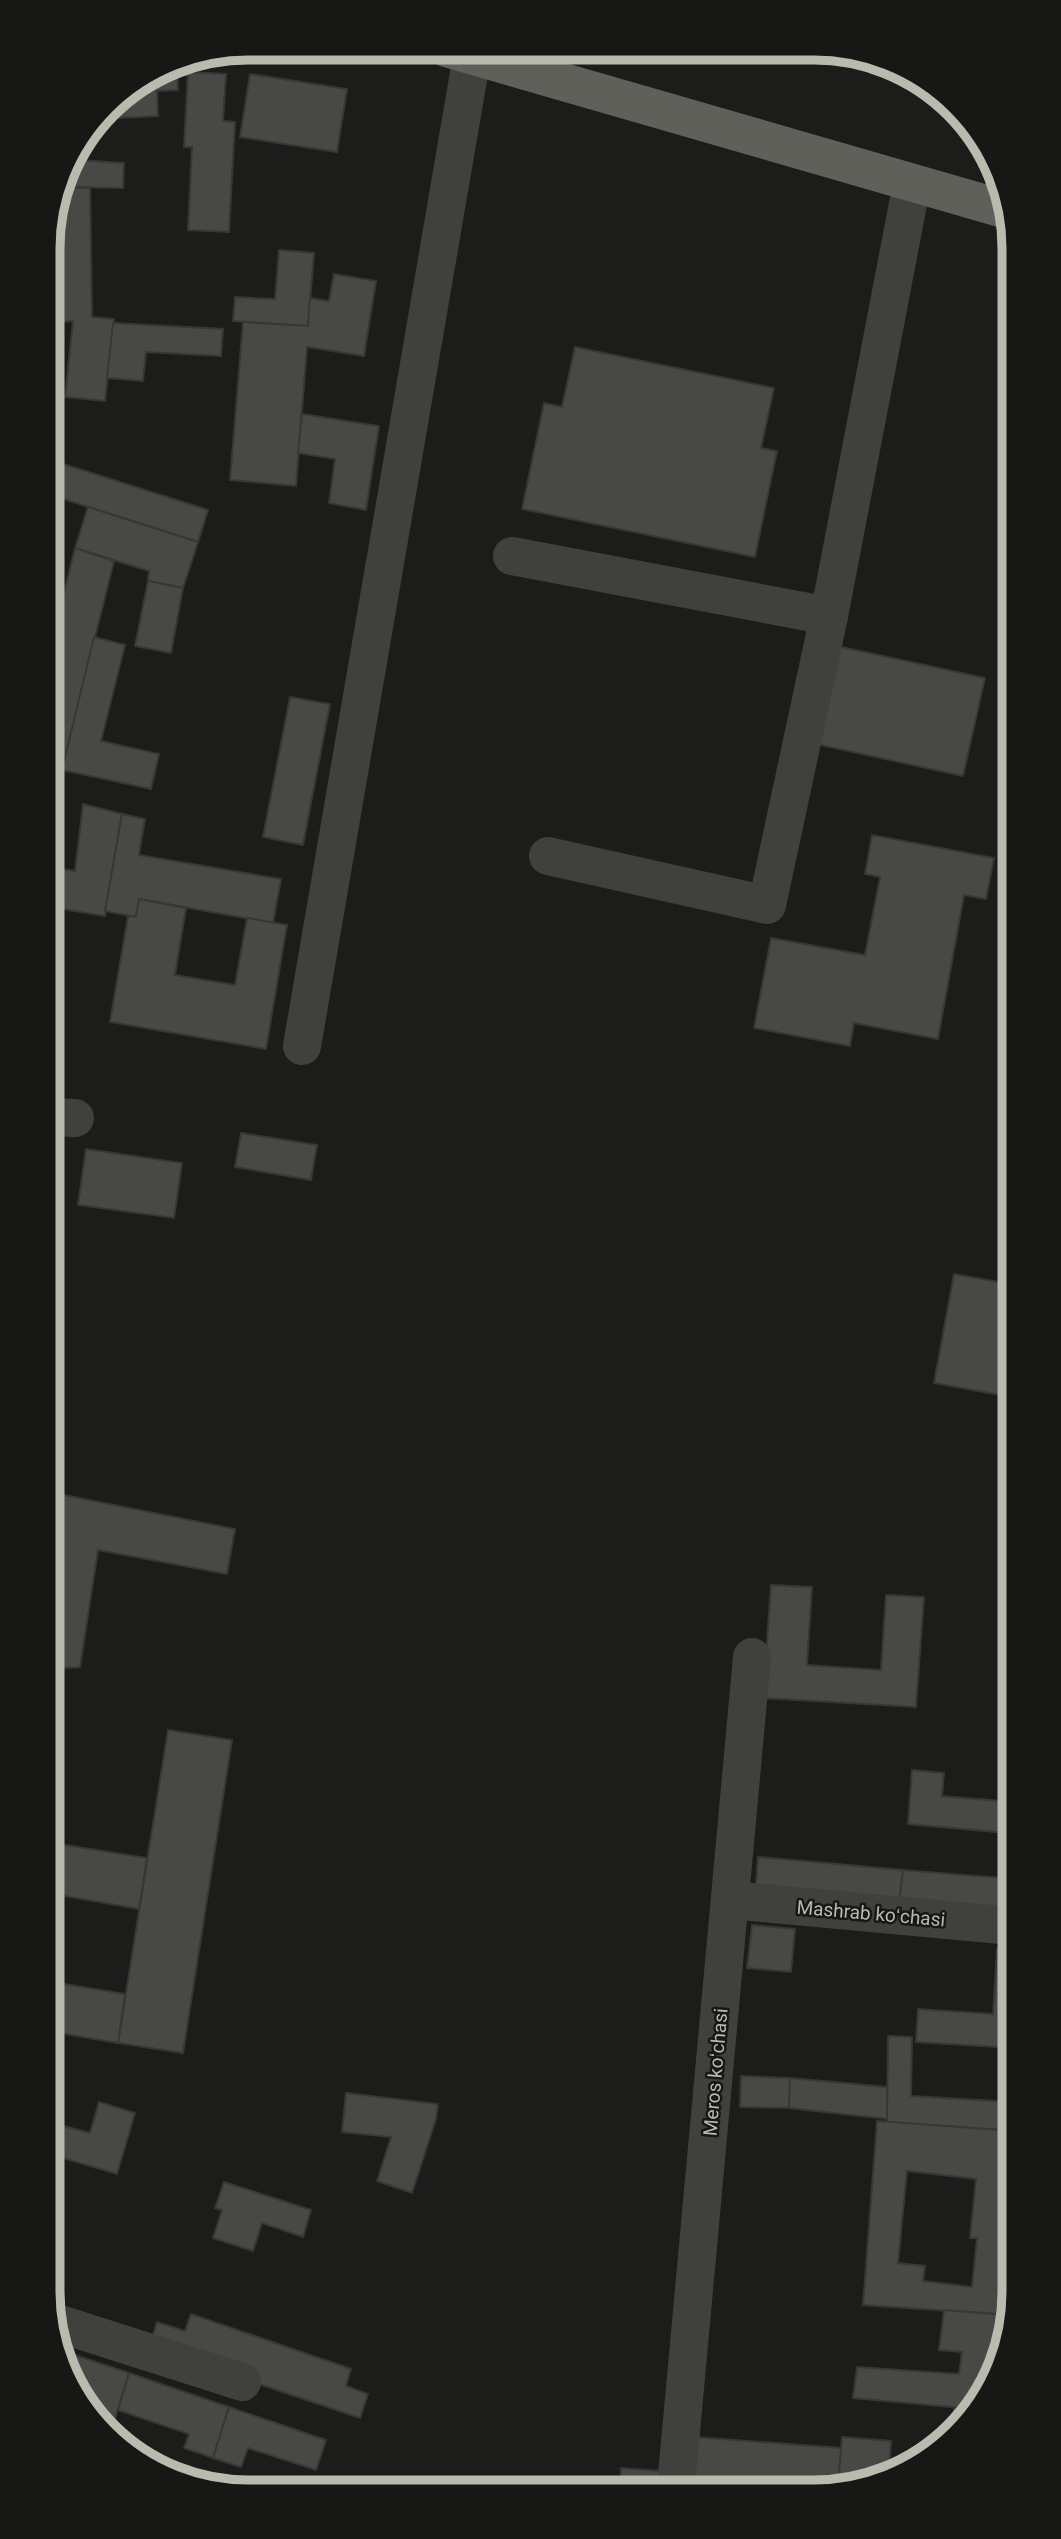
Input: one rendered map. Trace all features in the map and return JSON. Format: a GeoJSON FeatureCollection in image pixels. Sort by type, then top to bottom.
{"type":"FeatureCollection","features":[{"type":"Feature","properties":{"kind":"main road"},"geometry":{"type":"LineString","coordinates":[[487,60],[997,207]]}},
{"type":"Feature","properties":{"kind":"street"},"geometry":{"type":"LineString","coordinates":[[302,1046],[458,60]]}},
{"type":"Feature","properties":{"kind":"street"},"geometry":{"type":"LineString","coordinates":[[548,856],[767,905],[828,616],[912,183]]}},
{"type":"Feature","properties":{"kind":"street"},"geometry":{"type":"LineString","coordinates":[[512,556],[828,616]]}},
{"type":"Feature","properties":{"kind":"street","name":"Meros koʻchasi"},"geometry":{"type":"LineString","coordinates":[[677,2480],[752,1657]]}},
{"type":"Feature","properties":{"kind":"street","name":"Mashrab koʻchasi"},"geometry":{"type":"LineString","coordinates":[[731,1899],[1001,1925]]}},
{"type":"Feature","properties":{"kind":"street"},"geometry":{"type":"LineString","coordinates":[[63,2325],[242,2382]]}},
{"type":"Feature","properties":{"kind":"building"},"geometry":{"type":"Polygon","coordinates":[[[188,72],[226,74],[223,121],[235,122],[229,232],[188,230],[192,147],[184,147],[188,72]]]}},
{"type":"Feature","properties":{"kind":"building"},"geometry":{"type":"Polygon","coordinates":[[[177,74],[178,90],[157,91],[158,116],[119,118],[119,111],[143,91],[177,74]]]}},
{"type":"Feature","properties":{"kind":"building"},"geometry":{"type":"Polygon","coordinates":[[[250,74],[347,89],[337,152],[240,137],[250,74]]]}},
{"type":"Feature","properties":{"kind":"building"},"geometry":{"type":"Polygon","coordinates":[[[82,160],[124,163],[123,188],[70,187],[82,160]]]}},
{"type":"Feature","properties":{"kind":"building"},"geometry":{"type":"Polygon","coordinates":[[[70,187],[90,188],[92,317],[114,319],[105,401],[65,397],[73,321],[60,322],[61,223],[70,187]]]}},
{"type":"Feature","properties":{"kind":"building"},"geometry":{"type":"Polygon","coordinates":[[[279,250],[314,253],[308,326],[233,321],[235,297],[275,299],[279,250]]]}},
{"type":"Feature","properties":{"kind":"building"},"geometry":{"type":"Polygon","coordinates":[[[334,274],[376,281],[364,356],[307,347],[296,486],[230,480],[243,322],[308,326],[310,298],[329,301],[334,274]]]}},
{"type":"Feature","properties":{"kind":"building"},"geometry":{"type":"Polygon","coordinates":[[[113,323],[223,329],[221,356],[146,352],[143,381],[107,378],[113,323]]]}},
{"type":"Feature","properties":{"kind":"building"},"geometry":{"type":"Polygon","coordinates":[[[575,347],[774,388],[761,448],[777,451],[755,557],[522,509],[544,403],[562,407],[575,347]]]}},
{"type":"Feature","properties":{"kind":"building"},"geometry":{"type":"Polygon","coordinates":[[[302,414],[379,426],[366,510],[329,503],[335,459],[298,453],[302,414]]]}},
{"type":"Feature","properties":{"kind":"building"},"geometry":{"type":"Polygon","coordinates":[[[60,463],[208,510],[198,542],[60,498],[60,463]]]}},
{"type":"Feature","properties":{"kind":"building"},"geometry":{"type":"Polygon","coordinates":[[[88,507],[198,542],[183,588],[148,581],[149,571],[75,548],[88,507]]]}},
{"type":"Feature","properties":{"kind":"building"},"geometry":{"type":"Polygon","coordinates":[[[75,548],[114,561],[62,770],[60,770],[60,609],[75,548]]]}},
{"type":"Feature","properties":{"kind":"building"},"geometry":{"type":"Polygon","coordinates":[[[148,581],[183,588],[171,653],[135,646],[148,581]]]}},
{"type":"Feature","properties":{"kind":"building"},"geometry":{"type":"Polygon","coordinates":[[[94,637],[125,645],[101,741],[159,754],[151,789],[62,770],[94,637]]]}},
{"type":"Feature","properties":{"kind":"building"},"geometry":{"type":"Polygon","coordinates":[[[837,646],[985,678],[963,776],[816,744],[837,646]]]}},
{"type":"Feature","properties":{"kind":"building"},"geometry":{"type":"Polygon","coordinates":[[[290,697],[330,704],[303,845],[263,837],[290,697]]]}},
{"type":"Feature","properties":{"kind":"building"},"geometry":{"type":"Polygon","coordinates":[[[83,804],[122,814],[105,916],[60,909],[60,869],[75,871],[83,804]]]}},
{"type":"Feature","properties":{"kind":"building"},"geometry":{"type":"Polygon","coordinates":[[[122,814],[145,819],[139,855],[281,879],[273,923],[139,899],[136,917],[105,911],[122,814]]]}},
{"type":"Feature","properties":{"kind":"building"},"geometry":{"type":"Polygon","coordinates":[[[872,835],[994,858],[986,899],[964,895],[938,1039],[854,1023],[850,1046],[754,1028],[771,938],[865,955],[880,877],[865,874],[872,835]]]}},
{"type":"Feature","properties":{"kind":"building"},"geometry":{"type":"Polygon","coordinates":[[[139,899],[186,908],[175,975],[235,985],[247,918],[287,925],[266,1049],[110,1022],[128,916],[136,917],[139,899]]]}},
{"type":"Feature","properties":{"kind":"building"},"geometry":{"type":"Polygon","coordinates":[[[241,1133],[317,1145],[311,1180],[235,1167],[241,1133]]]}},
{"type":"Feature","properties":{"kind":"building"},"geometry":{"type":"Polygon","coordinates":[[[86,1149],[182,1163],[174,1218],[78,1205],[86,1149]]]}},
{"type":"Feature","properties":{"kind":"building"},"geometry":{"type":"Polygon","coordinates":[[[954,1274],[1001,1282],[1001,1395],[934,1383],[954,1274]]]}},
{"type":"Feature","properties":{"kind":"building"},"geometry":{"type":"Polygon","coordinates":[[[60,1494],[235,1529],[227,1574],[98,1550],[80,1667],[60,1668],[60,1494]]]}},
{"type":"Feature","properties":{"kind":"building"},"geometry":{"type":"Polygon","coordinates":[[[771,1585],[812,1587],[807,1665],[881,1670],[886,1595],[924,1597],[916,1707],[763,1698],[771,1585]]]}},
{"type":"Feature","properties":{"kind":"building"},"geometry":{"type":"Polygon","coordinates":[[[168,1730],[232,1740],[183,2053],[118,2043],[168,1730]]]}},
{"type":"Feature","properties":{"kind":"building"},"geometry":{"type":"Polygon","coordinates":[[[912,1770],[944,1773],[942,1796],[1001,1801],[1001,1832],[908,1824],[912,1770]]]}},
{"type":"Feature","properties":{"kind":"building"},"geometry":{"type":"Polygon","coordinates":[[[60,1844],[147,1858],[139,1909],[60,1895],[60,1844]]]}},
{"type":"Feature","properties":{"kind":"building"},"geometry":{"type":"Polygon","coordinates":[[[758,1857],[903,1870],[898,1910],[755,1897],[758,1857]]]}},
{"type":"Feature","properties":{"kind":"building"},"geometry":{"type":"Polygon","coordinates":[[[903,1870],[1001,1878],[1001,1919],[898,1910],[903,1870]]]}},
{"type":"Feature","properties":{"kind":"building"},"geometry":{"type":"Polygon","coordinates":[[[752,1925],[795,1929],[791,1972],[747,1968],[752,1925]]]}},
{"type":"Feature","properties":{"kind":"building"},"geometry":{"type":"Polygon","coordinates":[[[997,1949],[1001,1949],[1001,2047],[916,2042],[918,2009],[993,2014],[997,1949]]]}},
{"type":"Feature","properties":{"kind":"building"},"geometry":{"type":"Polygon","coordinates":[[[60,1983],[125,1994],[118,2043],[60,2033],[60,1983]]]}},
{"type":"Feature","properties":{"kind":"building"},"geometry":{"type":"Polygon","coordinates":[[[888,2036],[912,2037],[911,2096],[1001,2101],[1001,2130],[887,2122],[888,2036]]]}},
{"type":"Feature","properties":{"kind":"building"},"geometry":{"type":"Polygon","coordinates":[[[741,2076],[790,2078],[789,2108],[740,2107],[741,2076]]]}},
{"type":"Feature","properties":{"kind":"building"},"geometry":{"type":"Polygon","coordinates":[[[790,2078],[887,2087],[887,2119],[789,2108],[790,2078]]]}},
{"type":"Feature","properties":{"kind":"building"},"geometry":{"type":"Polygon","coordinates":[[[346,2093],[438,2104],[436,2119],[412,2193],[377,2181],[391,2137],[342,2132],[346,2093]]]}},
{"type":"Feature","properties":{"kind":"building"},"geometry":{"type":"Polygon","coordinates":[[[99,2102],[135,2113],[117,2174],[60,2157],[60,2125],[90,2133],[99,2102]]]}},
{"type":"Feature","properties":{"kind":"building"},"geometry":{"type":"Polygon","coordinates":[[[877,2121],[1001,2130],[1000,2314],[863,2305],[877,2121]],[[907,2171],[898,2263],[925,2266],[923,2281],[972,2287],[977,2238],[970,2238],[976,2179],[907,2171]]]}},
{"type":"Feature","properties":{"kind":"building"},"geometry":{"type":"Polygon","coordinates":[[[224,2182],[311,2210],[303,2237],[262,2223],[253,2251],[213,2238],[222,2210],[215,2208],[224,2182]]]}},
{"type":"Feature","properties":{"kind":"building"},"geometry":{"type":"Polygon","coordinates":[[[944,2310],[1000,2314],[987,2363],[961,2408],[853,2398],[857,2367],[959,2374],[962,2352],[939,2350],[944,2310]]]}},
{"type":"Feature","properties":{"kind":"building"},"geometry":{"type":"Polygon","coordinates":[[[191,2314],[351,2369],[346,2386],[368,2394],[360,2418],[149,2347],[157,2322],[185,2331],[191,2314]]]}},
{"type":"Feature","properties":{"kind":"building"},"geometry":{"type":"Polygon","coordinates":[[[71,2354],[129,2373],[114,2423],[98,2406],[71,2354]]]}},
{"type":"Feature","properties":{"kind":"building"},"geometry":{"type":"Polygon","coordinates":[[[129,2373],[229,2407],[213,2458],[184,2448],[189,2434],[118,2410],[129,2373]]]}},
{"type":"Feature","properties":{"kind":"building"},"geometry":{"type":"Polygon","coordinates":[[[229,2407],[326,2440],[316,2470],[248,2448],[241,2467],[213,2458],[229,2407]]]}},
{"type":"Feature","properties":{"kind":"building"},"geometry":{"type":"Polygon","coordinates":[[[954,2408],[961,2408],[955,2415],[953,2417],[954,2408]]]}},
{"type":"Feature","properties":{"kind":"building"},"geometry":{"type":"Polygon","coordinates":[[[695,2437],[842,2448],[839,2478],[691,2480],[695,2437]]]}},
{"type":"Feature","properties":{"kind":"building"},"geometry":{"type":"Polygon","coordinates":[[[842,2437],[891,2441],[890,2463],[839,2478],[842,2437]]]}},
{"type":"Feature","properties":{"kind":"building"},"geometry":{"type":"Polygon","coordinates":[[[621,2468],[662,2471],[661,2480],[620,2480],[621,2468]]]}}]}
